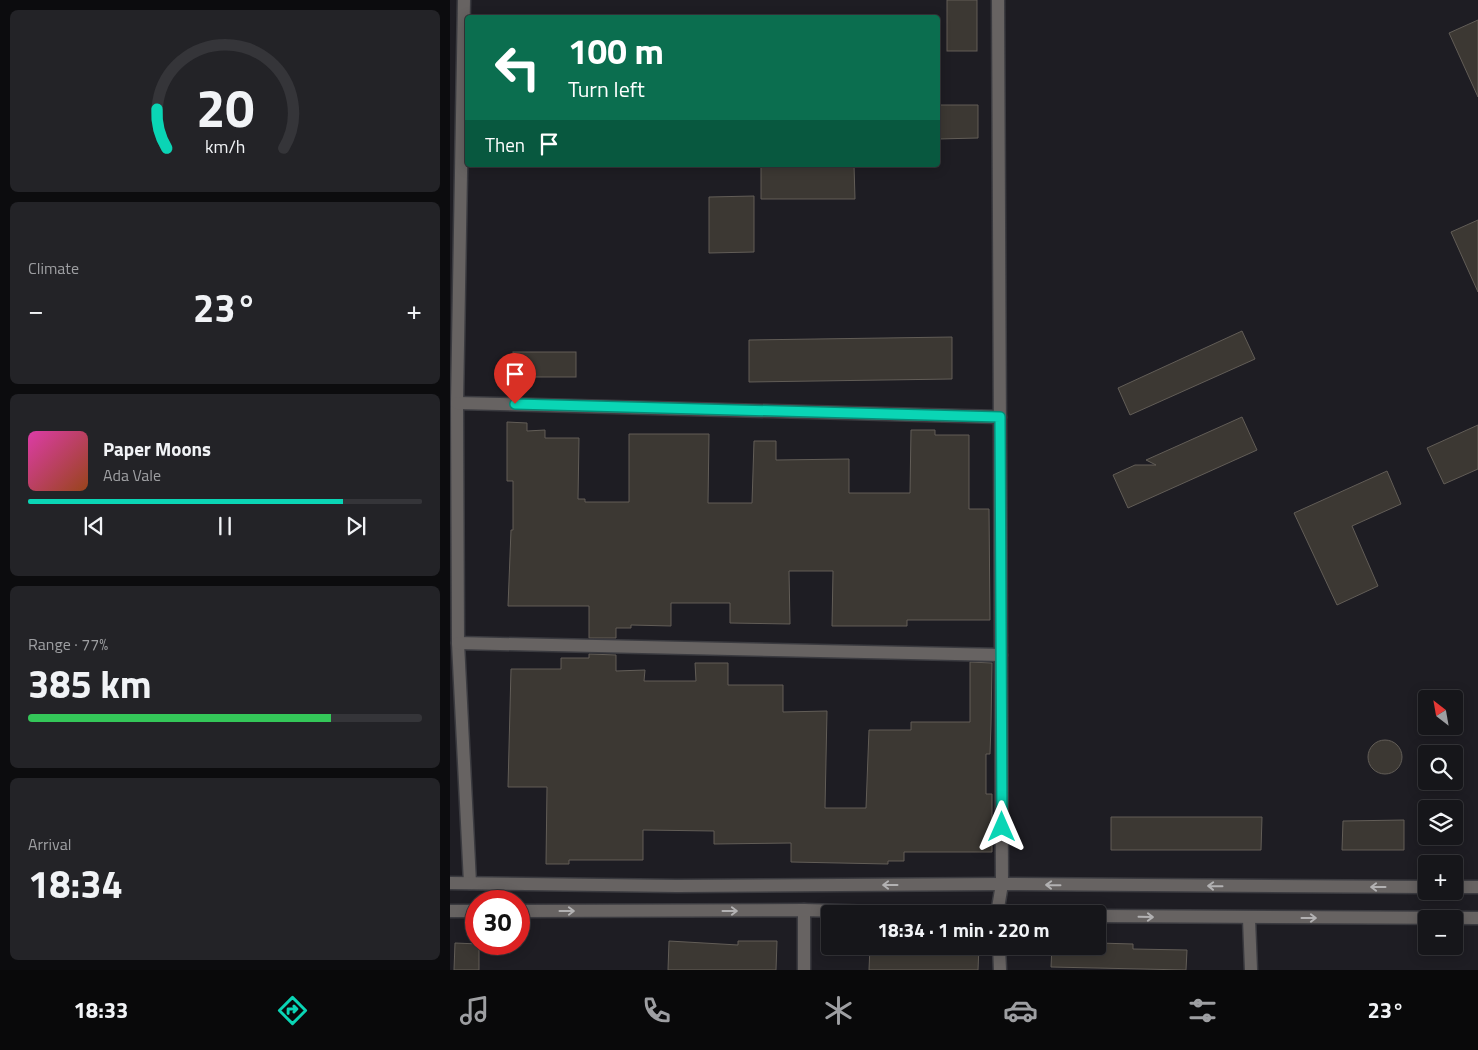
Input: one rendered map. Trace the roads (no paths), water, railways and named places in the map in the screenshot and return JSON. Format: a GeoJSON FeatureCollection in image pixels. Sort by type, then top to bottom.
{"type":"FeatureCollection","features":[{"type":"Feature","properties":{"kind":"street"},"geometry":{"type":"LineString","coordinates":[[464,0],[457,403],[458,643],[470,883]]}},
{"type":"Feature","properties":{"kind":"street"},"geometry":{"type":"LineString","coordinates":[[998,0],[1002,884],[998,905]]}},
{"type":"Feature","properties":{"kind":"street"},"geometry":{"type":"LineString","coordinates":[[457,403],[1000,417]]}},
{"type":"Feature","properties":{"kind":"street"},"geometry":{"type":"LineString","coordinates":[[458,643],[1001,654]]}},
{"type":"Feature","properties":{"kind":"street"},"geometry":{"type":"LineString","coordinates":[[450,883],[677,886],[1002,884],[1418,887]]}},
{"type":"Feature","properties":{"kind":"street"},"geometry":{"type":"LineString","coordinates":[[1463,887],[1478,887]]}},
{"type":"Feature","properties":{"kind":"street"},"geometry":{"type":"LineString","coordinates":[[804,910],[804,970]]}},
{"type":"Feature","properties":{"kind":"street"},"geometry":{"type":"LineString","coordinates":[[530,911],[821,910]]}},
{"type":"Feature","properties":{"kind":"street"},"geometry":{"type":"LineString","coordinates":[[450,911],[465,911]]}},
{"type":"Feature","properties":{"kind":"street"},"geometry":{"type":"LineString","coordinates":[[1106,916],[1478,918]]}},
{"type":"Feature","properties":{"kind":"street"},"geometry":{"type":"LineString","coordinates":[[1249,918],[1251,970]]}},
{"type":"Feature","properties":{"kind":"street"},"geometry":{"type":"LineString","coordinates":[[999,955],[1000,970]]}}]}
